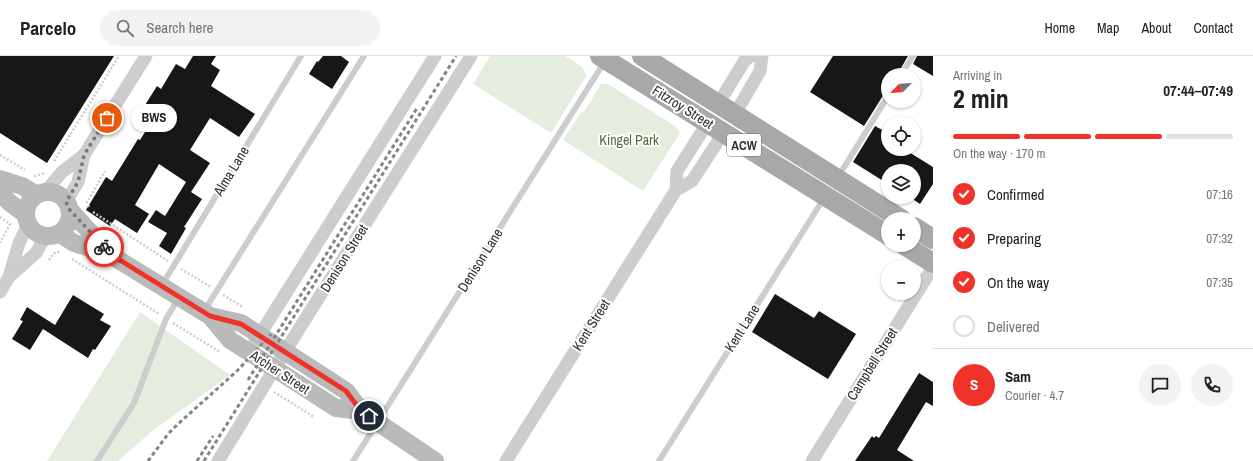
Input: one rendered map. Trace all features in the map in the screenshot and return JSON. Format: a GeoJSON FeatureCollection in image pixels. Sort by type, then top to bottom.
{"type":"FeatureCollection","features":[{"type":"Feature","properties":{"kind":"main road","name":"Fitzroy Street"},"geometry":{"type":"LineString","coordinates":[[642,56],[890,212]]}},
{"type":"Feature","properties":{"kind":"main road","name":"Fitzroy Street"},"geometry":{"type":"LineString","coordinates":[[603,58],[881,231]]}},
{"type":"Feature","properties":{"kind":"main road","name":"Kent Street"},"geometry":{"type":"LineString","coordinates":[[716,127],[727,109]]}},
{"type":"Feature","properties":{"kind":"main road"},"geometry":{"type":"LineString","coordinates":[[921,231],[933,239]]}},
{"type":"Feature","properties":{"kind":"main road"},"geometry":{"type":"LineString","coordinates":[[915,252],[933,263]]}},
{"type":"Feature","properties":{"kind":"street"},"geometry":{"type":"LineString","coordinates":[[9,277],[36,253],[52,235],[67,226],[69,220],[68,206],[78,182],[84,155],[146,56]]}},
{"type":"Feature","properties":{"kind":"street"},"geometry":{"type":"LineString","coordinates":[[249,352],[435,56]]}},
{"type":"Feature","properties":{"kind":"street","name":"Denison Street"},"geometry":{"type":"LineString","coordinates":[[218,461],[472,56]]}},
{"type":"Feature","properties":{"kind":"street","name":"Kent Street"},"geometry":{"type":"LineString","coordinates":[[727,109],[745,60],[751,56]]}},
{"type":"Feature","properties":{"kind":"street","name":"Kent Street"},"geometry":{"type":"LineString","coordinates":[[727,109],[760,71],[762,56]]}},
{"type":"Feature","properties":{"kind":"street","name":"Kent Street"},"geometry":{"type":"LineString","coordinates":[[506,461],[676,190],[692,181],[716,127]]}},
{"type":"Feature","properties":{"kind":"street","name":"Kent Street"},"geometry":{"type":"LineString","coordinates":[[676,190],[677,171],[716,127]]}},
{"type":"Feature","properties":{"kind":"street"},"geometry":{"type":"LineString","coordinates":[[0,292],[9,277],[27,220],[28,203],[41,194],[62,172],[84,155]]}},
{"type":"Feature","properties":{"kind":"street"},"geometry":{"type":"LineString","coordinates":[[0,179],[41,194],[57,194],[68,206]]}},
{"type":"Feature","properties":{"kind":"street"},"geometry":{"type":"LineString","coordinates":[[0,193],[27,220],[38,235],[52,235]]}},
{"type":"Feature","properties":{"kind":"street","name":"Archer Street"},"geometry":{"type":"LineString","coordinates":[[68,206],[110,254]]}},
{"type":"Feature","properties":{"kind":"street","name":"Archer Street"},"geometry":{"type":"LineString","coordinates":[[52,235],[110,254],[206,314],[230,340],[336,408],[361,411]]}},
{"type":"Feature","properties":{"kind":"street","name":"Campbell Street"},"geometry":{"type":"LineString","coordinates":[[812,461],[933,267]]}},
{"type":"Feature","properties":{"kind":"street","name":"Archer Street"},"geometry":{"type":"LineString","coordinates":[[206,314],[241,324],[259,335],[346,391],[361,411],[435,461]]}},
{"type":"Feature","properties":{"kind":"lane","name":"Alma Lane"},"geometry":{"type":"LineString","coordinates":[[161,286],[301,56]]}},
{"type":"Feature","properties":{"kind":"lane"},"geometry":{"type":"LineString","coordinates":[[206,314],[217,290],[364,56]]}},
{"type":"Feature","properties":{"kind":"lane"},"geometry":{"type":"LineString","coordinates":[[905,68],[913,56]]}},
{"type":"Feature","properties":{"kind":"lane","name":"Denison Lane"},"geometry":{"type":"LineString","coordinates":[[353,461],[603,58]]}},
{"type":"Feature","properties":{"kind":"lane"},"geometry":{"type":"LineString","coordinates":[[838,179],[881,108]]}},
{"type":"Feature","properties":{"kind":"lane","name":"Kent Lane"},"geometry":{"type":"LineString","coordinates":[[659,461],[825,196]]}},
{"type":"Feature","properties":{"kind":"lane"},"geometry":{"type":"LineString","coordinates":[[97,461],[134,403],[166,318],[179,297]]}},
{"type":"Feature","properties":{"kind":"path"},"geometry":{"type":"LineString","coordinates":[[52,165],[119,56]]}},
{"type":"Feature","properties":{"kind":"path"},"geometry":{"type":"LineString","coordinates":[[0,154],[34,176],[45,173],[48,169]]}},
{"type":"Feature","properties":{"kind":"path"},"geometry":{"type":"LineString","coordinates":[[105,171],[87,202],[89,209],[249,311]]}},
{"type":"Feature","properties":{"kind":"path"},"geometry":{"type":"LineString","coordinates":[[0,218],[10,224],[0,243]]}},
{"type":"Feature","properties":{"kind":"path"},"geometry":{"type":"LineString","coordinates":[[49,260],[56,252],[60,252]]}},
{"type":"Feature","properties":{"kind":"path"},"geometry":{"type":"LineString","coordinates":[[67,256],[223,354]]}},
{"type":"Feature","properties":{"kind":"path"},"geometry":{"type":"LineString","coordinates":[[270,398],[274,392],[314,417]]}},
{"type":"Feature","properties":{"kind":"green space","name":"Kingel Park"},"geometry":{"type":"Polygon","coordinates":[[[490,56],[565,56],[581,66],[587,75],[551,133],[473,84],[490,56]]]}},
{"type":"Feature","properties":{"kind":"green space","name":"Kingel Park"},"geometry":{"type":"Polygon","coordinates":[[[601,84],[608,84],[675,126],[680,133],[643,191],[563,140],[582,111],[584,112],[601,84]]]}},
{"type":"Feature","properties":{"kind":"green space"},"geometry":{"type":"Polygon","coordinates":[[[140,312],[230,375],[151,432],[118,461],[47,461],[140,312]]]}},
{"type":"Feature","properties":{"kind":"building"},"geometry":{"type":"Polygon","coordinates":[[[0,56],[114,56],[47,163],[0,133],[0,56]]]}},
{"type":"Feature","properties":{"kind":"building"},"geometry":{"type":"Polygon","coordinates":[[[193,56],[216,56],[211,64],[220,70],[211,86],[255,114],[239,137],[210,118],[190,150],[210,163],[191,192],[202,199],[184,227],[186,228],[171,254],[159,246],[167,233],[148,222],[156,210],[165,216],[186,182],[159,164],[135,205],[149,214],[137,233],[115,219],[110,226],[86,210],[106,177],[112,181],[138,139],[140,140],[154,118],[142,110],[157,86],[161,89],[176,64],[185,69],[193,56]]]}},
{"type":"Feature","properties":{"kind":"building"},"geometry":{"type":"Polygon","coordinates":[[[323,56],[341,56],[349,62],[332,89],[309,74],[317,61],[318,62],[323,56]]]}},
{"type":"Feature","properties":{"kind":"building"},"geometry":{"type":"Polygon","coordinates":[[[833,56],[908,56],[901,68],[881,68],[881,99],[864,126],[810,92],[833,56]]]}},
{"type":"Feature","properties":{"kind":"building"},"geometry":{"type":"Polygon","coordinates":[[[917,56],[933,56],[933,76],[921,68],[913,64],[917,56]]]}},
{"type":"Feature","properties":{"kind":"building"},"geometry":{"type":"Polygon","coordinates":[[[875,126],[881,129],[881,156],[915,156],[933,167],[933,184],[921,202],[921,164],[881,164],[881,180],[853,162],[875,126]]]}},
{"type":"Feature","properties":{"kind":"building"},"geometry":{"type":"Polygon","coordinates":[[[775,294],[814,318],[819,311],[856,334],[828,379],[752,332],[775,294]]]}},
{"type":"Feature","properties":{"kind":"building"},"geometry":{"type":"Polygon","coordinates":[[[73,295],[104,314],[100,320],[111,326],[88,358],[43,329],[30,350],[12,339],[23,321],[20,320],[27,307],[55,325],[73,295]]]}},
{"type":"Feature","properties":{"kind":"building"},"geometry":{"type":"Polygon","coordinates":[[[919,373],[933,382],[933,406],[926,402],[897,450],[914,461],[855,461],[872,436],[874,438],[876,436],[879,438],[919,373]]]}},
{"type":"Feature","properties":{"kind":"railway"},"geometry":{"type":"LineString","coordinates":[[204,461],[456,56]]}},
{"type":"Feature","properties":{"kind":"railway"},"geometry":{"type":"LineString","coordinates":[[248,380],[417,108]]}},
{"type":"Feature","properties":{"kind":"railway"},"geometry":{"type":"LineString","coordinates":[[148,461],[168,434],[237,371],[271,334]]}},
{"type":"Feature","properties":{"kind":"railway"},"geometry":{"type":"LineString","coordinates":[[197,461],[213,436]]}},
{"type":"Feature","properties":{"kind":"way so far"},"geometry":{"type":"LineString","coordinates":[[104,247],[69,209],[66,202],[78,182],[84,155],[107,118]]}},
{"type":"Feature","properties":{"kind":"place","name":"BWS"},"geometry":{"type":"Point","coordinates":[107,118]}},
{"type":"Feature","properties":{"kind":"route"},"geometry":{"type":"LineString","coordinates":[[104,247],[110,254],[210,316],[241,324],[271,342],[346,391],[361,411],[369,416]]}}]}
